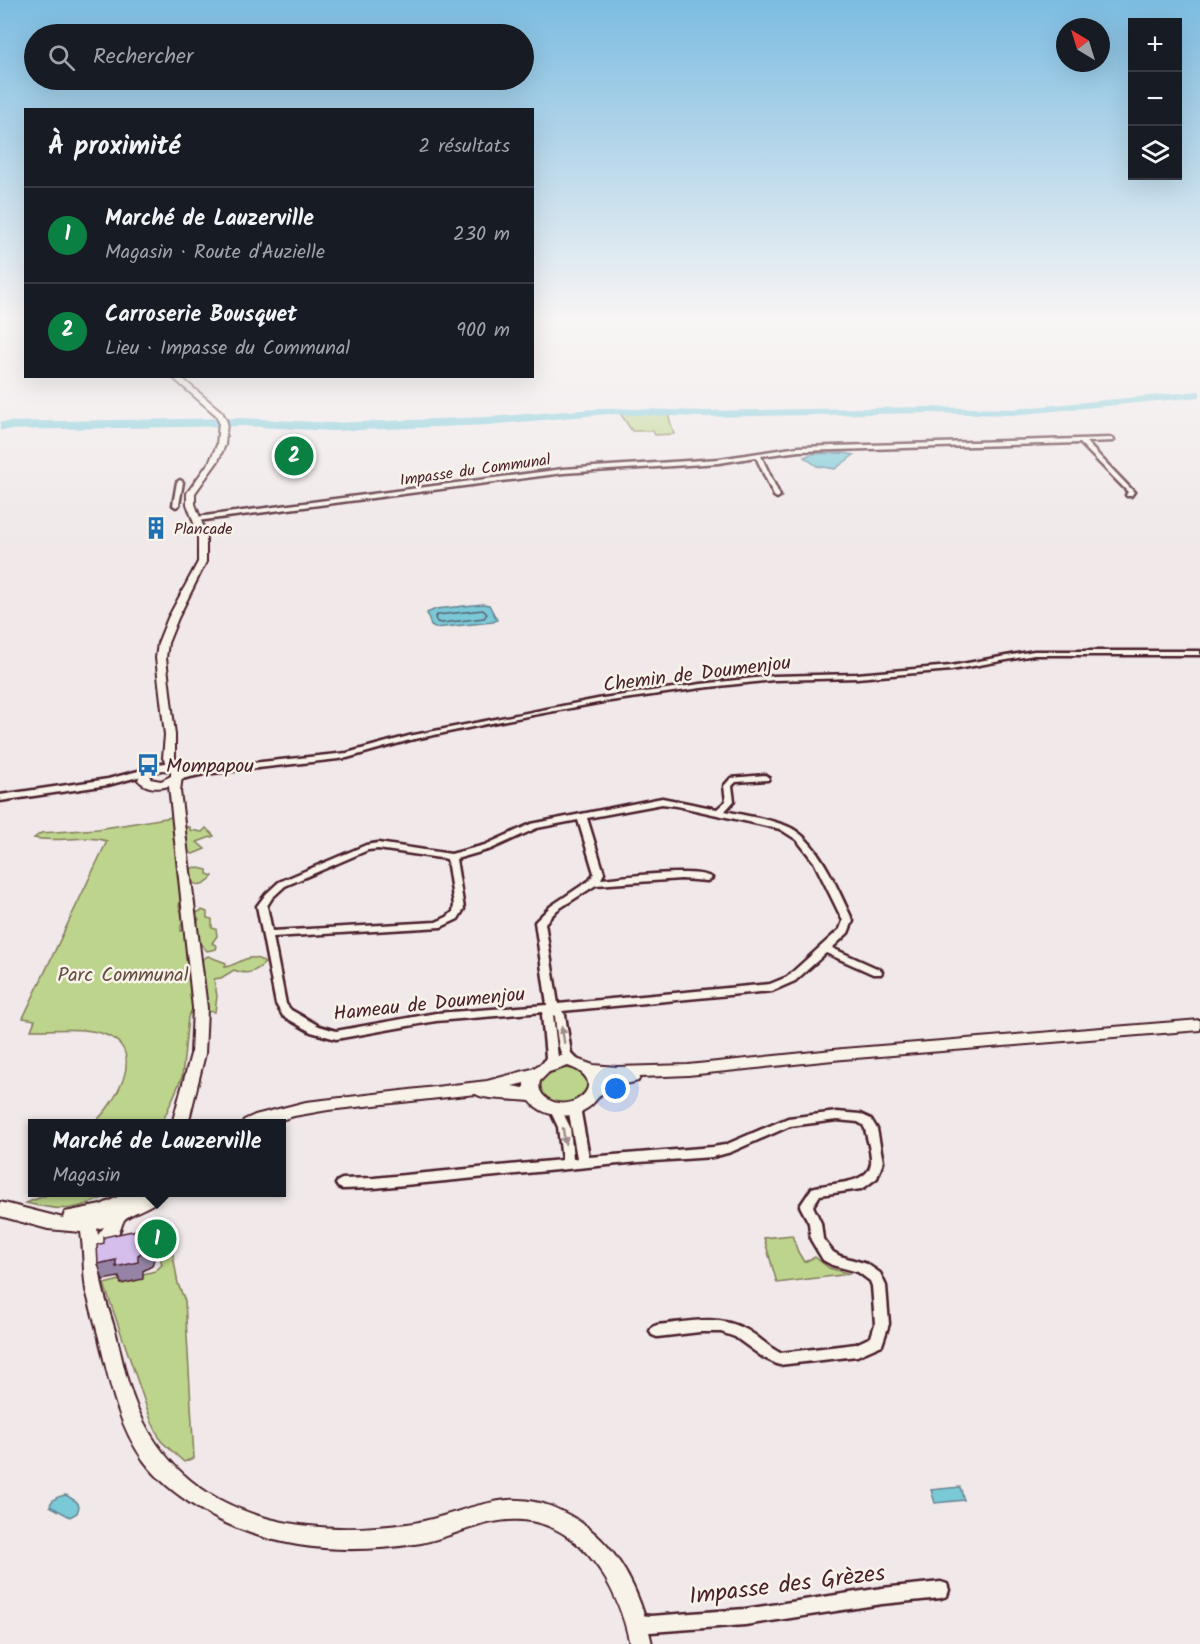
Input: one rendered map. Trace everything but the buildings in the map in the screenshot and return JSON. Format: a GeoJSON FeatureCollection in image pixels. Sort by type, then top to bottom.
{"type":"FeatureCollection","features":[{"type":"Feature","properties":{"kind":"street"},"geometry":{"type":"LineString","coordinates":[[184,1119],[198,1054],[200,1008],[175,801],[175,773],[170,762],[170,735],[161,658],[163,643],[173,618],[202,562],[203,542],[191,504],[191,493],[217,456],[221,445],[222,422],[195,396]]}},
{"type":"Feature","properties":{"kind":"street","name":"Impasse du Communal"},"geometry":{"type":"LineString","coordinates":[[197,519],[563,471],[686,464],[830,447],[1111,440]]}},
{"type":"Feature","properties":{"kind":"street"},"geometry":{"type":"LineString","coordinates":[[1082,441],[1131,492],[1129,495]]}},
{"type":"Feature","properties":{"kind":"street"},"geometry":{"type":"LineString","coordinates":[[758,455],[777,496]]}},
{"type":"Feature","properties":{"kind":"street"},"geometry":{"type":"LineString","coordinates":[[176,505],[180,482]]}},
{"type":"Feature","properties":{"kind":"street"},"geometry":{"type":"LineString","coordinates":[[177,494],[191,493]]}},
{"type":"Feature","properties":{"kind":"street","name":"Chemin de Doumenjou"},"geometry":{"type":"LineString","coordinates":[[175,773],[347,755],[409,738],[506,718],[603,700],[701,686],[774,678],[857,676],[951,668],[1034,653],[1200,653]]}},
{"type":"Feature","properties":{"kind":"street"},"geometry":{"type":"LineString","coordinates":[[151,777],[169,748]]}},
{"type":"Feature","properties":{"kind":"street"},"geometry":{"type":"LineString","coordinates":[[0,798],[175,773]]}},
{"type":"Feature","properties":{"kind":"street"},"geometry":{"type":"LineString","coordinates":[[151,777],[175,773]]}},
{"type":"Feature","properties":{"kind":"street"},"geometry":{"type":"LineString","coordinates":[[151,777],[175,801]]}},
{"type":"Feature","properties":{"kind":"street"},"geometry":{"type":"LineString","coordinates":[[720,812],[730,801],[728,786],[734,780],[765,778]]}},
{"type":"Feature","properties":{"kind":"street","name":"Hameau de Doumenjou"},"geometry":{"type":"LineString","coordinates":[[662,801],[783,827],[800,838],[818,861],[848,921],[844,931],[791,979],[772,987],[436,1017],[336,1035],[315,1029],[287,1012],[281,1004],[262,906],[282,884],[355,851],[378,846],[451,857],[488,847],[534,826],[582,817],[662,801]]}},
{"type":"Feature","properties":{"kind":"street"},"geometry":{"type":"LineString","coordinates":[[582,817],[599,873],[594,882]]}},
{"type":"Feature","properties":{"kind":"street"},"geometry":{"type":"LineString","coordinates":[[268,934],[437,925],[452,919],[459,912],[461,903],[456,891],[451,857]]}},
{"type":"Feature","properties":{"kind":"street","name":"Hameau de Doumenjou"},"geometry":{"type":"LineString","coordinates":[[574,1062],[566,1054],[560,1015],[553,1008],[540,922],[554,908],[594,882],[681,876],[707,878]]}},
{"type":"Feature","properties":{"kind":"street"},"geometry":{"type":"LineString","coordinates":[[825,949],[877,972]]}},
{"type":"Feature","properties":{"kind":"street","name":"Hameau de Doumenjou"},"geometry":{"type":"LineString","coordinates":[[549,1064],[552,1057],[547,1015],[553,1008]]}},
{"type":"Feature","properties":{"kind":"street"},"geometry":{"type":"LineString","coordinates":[[263,1119],[283,1111],[512,1082],[535,1074],[549,1064],[561,1061],[574,1062],[590,1070],[605,1072],[664,1071],[1200,1025]]}},
{"type":"Feature","properties":{"kind":"street"},"geometry":{"type":"LineString","coordinates":[[590,1070],[596,1079],[596,1089]]}},
{"type":"Feature","properties":{"kind":"street"},"geometry":{"type":"LineString","coordinates":[[452,1091],[513,1092],[535,1096],[547,1106],[555,1108],[578,1107],[586,1102],[596,1089],[605,1084],[664,1071]]}},
{"type":"Feature","properties":{"kind":"street"},"geometry":{"type":"LineString","coordinates":[[535,1074],[531,1085],[535,1096]]}},
{"type":"Feature","properties":{"kind":"street"},"geometry":{"type":"LineString","coordinates":[[578,1107],[575,1113],[584,1163]]}},
{"type":"Feature","properties":{"kind":"street"},"geometry":{"type":"LineString","coordinates":[[555,1108],[564,1127],[568,1164]]}},
{"type":"Feature","properties":{"kind":"street"},"geometry":{"type":"LineString","coordinates":[[276,1119],[301,1109]]}},
{"type":"Feature","properties":{"kind":"street"},"geometry":{"type":"LineString","coordinates":[[342,1184],[713,1152],[727,1149],[788,1122],[837,1116],[860,1118],[867,1122],[871,1129],[878,1162],[873,1175],[861,1184],[816,1191],[806,1206],[815,1222],[817,1240],[828,1256],[862,1268],[875,1277],[879,1286],[882,1324],[877,1341],[857,1350],[779,1359],[768,1355],[742,1334],[728,1327],[716,1325],[657,1331]]}},
{"type":"Feature","properties":{"kind":"street"},"geometry":{"type":"LineString","coordinates":[[46,1220],[110,1213],[134,1197]]}},
{"type":"Feature","properties":{"kind":"street"},"geometry":{"type":"LineString","coordinates":[[0,1209],[70,1226],[89,1223],[146,1197]]}},
{"type":"Feature","properties":{"kind":"street"},"geometry":{"type":"LineString","coordinates":[[93,1256],[112,1229],[116,1219],[110,1213]]}},
{"type":"Feature","properties":{"kind":"street"},"geometry":{"type":"LineString","coordinates":[[89,1223],[93,1279],[115,1371],[139,1435],[151,1454],[179,1483],[201,1498],[245,1521],[292,1535],[323,1537],[402,1535],[424,1532],[499,1511],[526,1510],[543,1514],[571,1528],[599,1552],[623,1584],[638,1623],[641,1644]]}},
{"type":"Feature","properties":{"kind":"street","name":"Impasse des Grèzes"},"geometry":{"type":"LineString","coordinates":[[638,1623],[745,1617],[882,1596],[941,1590]]}},
{"type":"Feature","properties":{"kind":"green space"},"geometry":{"type":"Polygon","coordinates":[[[620,413],[668,414],[674,434],[655,435],[653,431],[632,431],[620,413]]]}},
{"type":"Feature","properties":{"kind":"green space","name":"Parc Communal"},"geometry":{"type":"Polygon","coordinates":[[[172,817],[177,821],[175,827],[190,827],[190,830],[202,832],[206,828],[214,836],[197,842],[205,849],[193,854],[185,852],[188,870],[195,867],[207,870],[207,874],[213,876],[201,884],[194,884],[187,879],[179,906],[180,910],[187,914],[186,921],[181,925],[181,931],[195,927],[199,919],[194,914],[202,910],[207,912],[207,918],[212,919],[212,928],[216,929],[217,936],[212,943],[217,946],[216,949],[207,951],[194,937],[190,994],[198,997],[202,989],[204,972],[197,968],[201,960],[208,956],[226,963],[225,967],[249,958],[259,959],[265,963],[251,972],[243,973],[234,970],[221,978],[214,979],[217,996],[215,1012],[192,1010],[188,1017],[182,1077],[164,1119],[98,1119],[111,1103],[124,1078],[125,1053],[118,1043],[97,1032],[31,1030],[35,1020],[23,1018],[107,841],[89,838],[52,840],[34,838],[41,833],[98,829],[172,817]]]}},
{"type":"Feature","properties":{"kind":"green space"},"geometry":{"type":"Polygon","coordinates":[[[563,1068],[581,1072],[588,1079],[587,1087],[580,1096],[569,1102],[558,1103],[547,1099],[540,1086],[544,1076],[563,1068]]]}},
{"type":"Feature","properties":{"kind":"green space"},"geometry":{"type":"Polygon","coordinates":[[[42,1197],[103,1197],[80,1206],[61,1209],[26,1203],[42,1197]]]}},
{"type":"Feature","properties":{"kind":"green space"},"geometry":{"type":"Polygon","coordinates":[[[792,1235],[804,1262],[815,1257],[829,1268],[850,1274],[777,1283],[764,1238],[792,1235]]]}},
{"type":"Feature","properties":{"kind":"green space"},"geometry":{"type":"Polygon","coordinates":[[[157,1243],[171,1243],[178,1284],[185,1301],[194,1458],[184,1462],[161,1441],[151,1420],[104,1284],[155,1271],[162,1265],[157,1243]]]}},
{"type":"Feature","properties":{"kind":"water"},"geometry":{"type":"Polygon","coordinates":[[[812,454],[854,455],[835,469],[817,466],[804,457],[812,454]]]}},
{"type":"Feature","properties":{"kind":"water"},"geometry":{"type":"Polygon","coordinates":[[[489,605],[497,620],[435,628],[431,626],[427,613],[436,609],[489,605]]]}},
{"type":"Feature","properties":{"kind":"water"},"geometry":{"type":"Polygon","coordinates":[[[960,1487],[964,1500],[935,1503],[931,1490],[960,1487]]]}},
{"type":"Feature","properties":{"kind":"water"},"geometry":{"type":"Polygon","coordinates":[[[66,1495],[77,1502],[79,1507],[77,1513],[70,1517],[50,1506],[54,1500],[66,1495]]]}},
{"type":"Feature","properties":{"kind":"waterway"},"geometry":{"type":"LineString","coordinates":[[0,426],[241,422],[332,427],[488,421],[608,411],[703,414],[927,410],[1012,412],[1182,396]]}},
{"type":"Feature","properties":{"kind":"place","name":"Carroserie Bousquet"},"geometry":{"type":"Point","coordinates":[294,456]}},
{"type":"Feature","properties":{"kind":"place","name":"Plancade"},"geometry":{"type":"Point","coordinates":[156,528]}},
{"type":"Feature","properties":{"kind":"place","name":"Mompapou"},"geometry":{"type":"Point","coordinates":[148,765]}},
{"type":"Feature","properties":{"kind":"place","name":"Marché de Lauzerville"},"geometry":{"type":"Point","coordinates":[157,1239]}}]}
